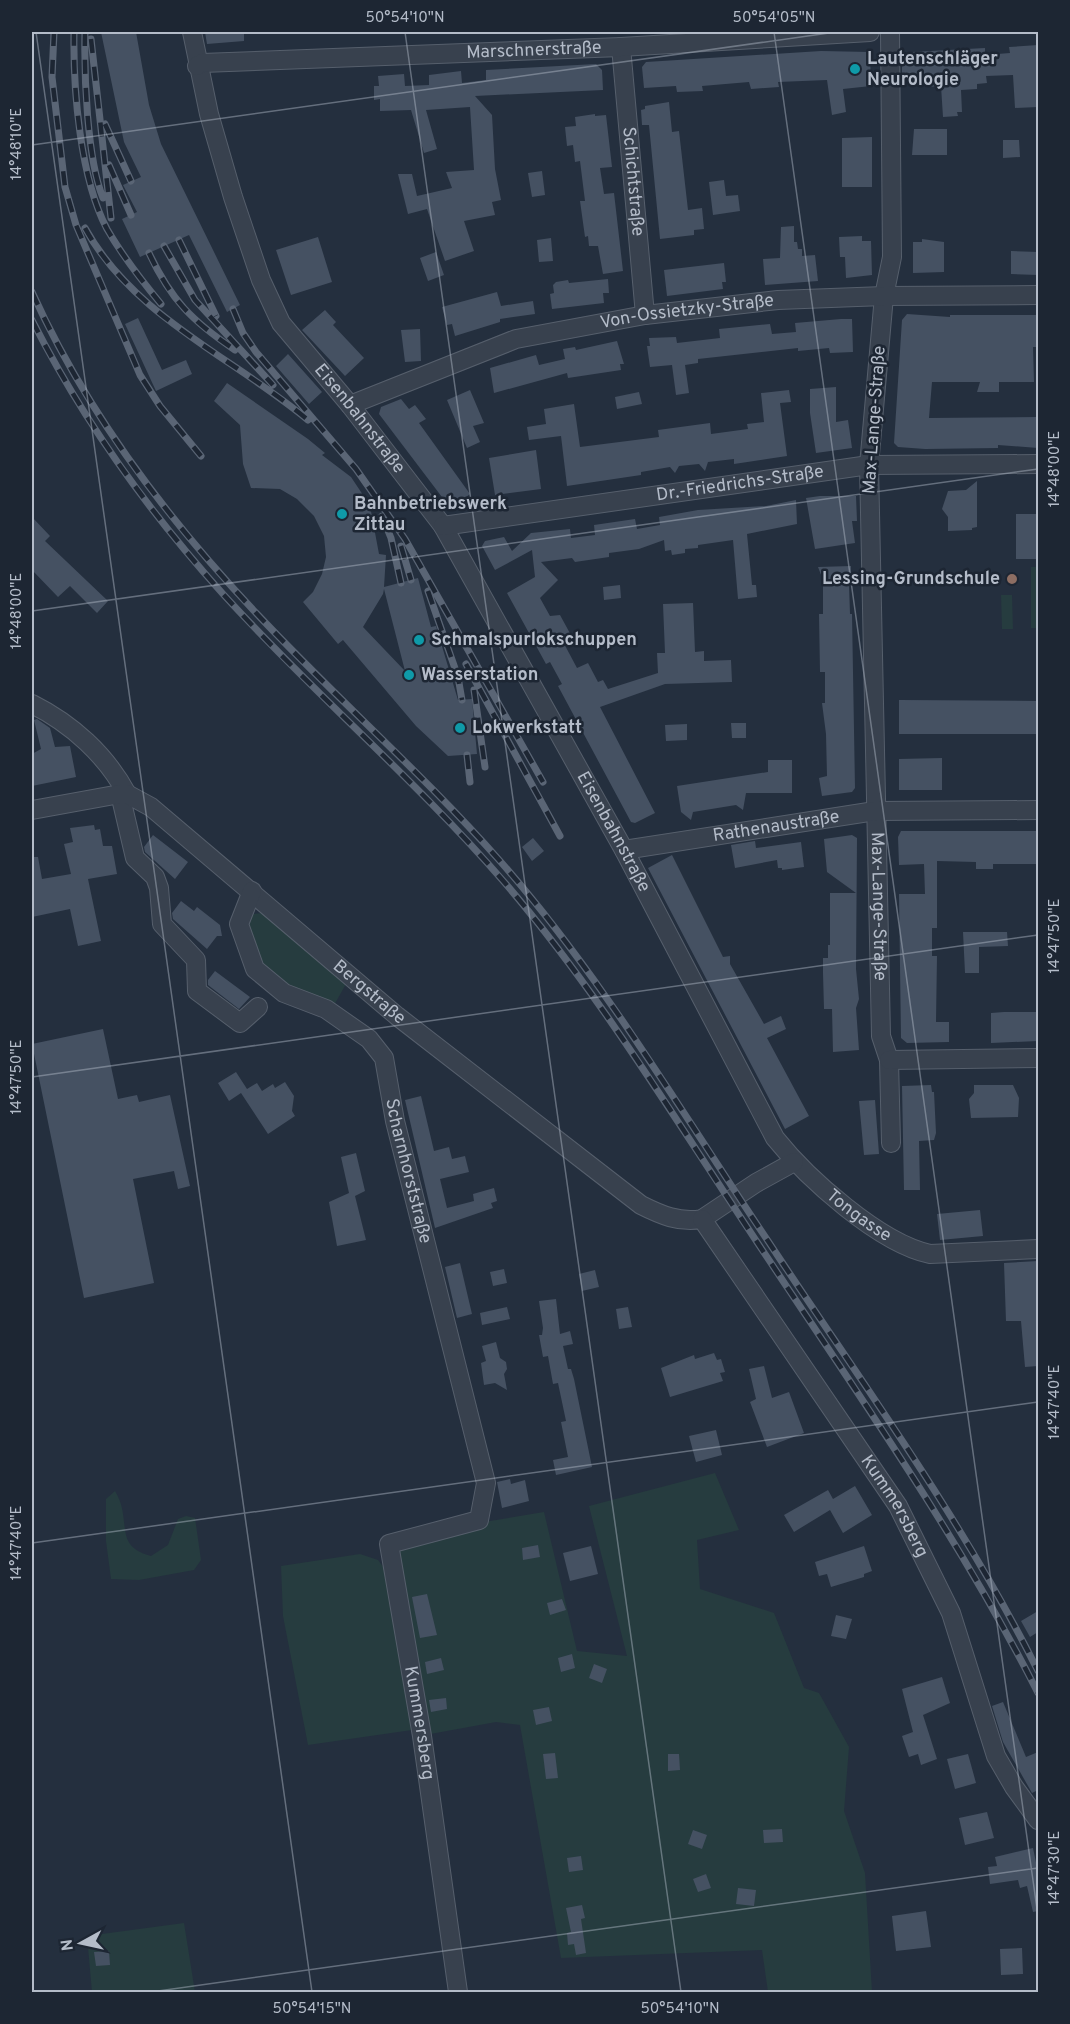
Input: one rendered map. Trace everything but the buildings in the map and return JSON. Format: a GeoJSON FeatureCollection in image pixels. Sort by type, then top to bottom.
{"type":"FeatureCollection","features":[{"type":"Feature","properties":{"kind":"street","name":"Eisenbahnstraße"},"geometry":{"type":"LineString","coordinates":[[192,32],[198,66],[233,197],[261,280],[291,337],[350,405],[443,526],[624,850],[775,1138],[794,1162]]}},
{"type":"Feature","properties":{"kind":"street","name":"Marschnerstraße"},"geometry":{"type":"LineString","coordinates":[[198,66],[202,63],[621,47],[870,32]]}},
{"type":"Feature","properties":{"kind":"street","name":"Max-Lange-Straße"},"geometry":{"type":"LineString","coordinates":[[890,32],[892,257],[884,296],[869,465],[881,1036],[889,1060],[891,1143]]}},
{"type":"Feature","properties":{"kind":"street","name":"Schichtstraße"},"geometry":{"type":"LineString","coordinates":[[621,47],[645,315]]}},
{"type":"Feature","properties":{"kind":"street","name":"Von-Ossietzky-Straße"},"geometry":{"type":"LineString","coordinates":[[350,405],[516,339],[645,315],[778,300],[884,296],[1038,295]]}},
{"type":"Feature","properties":{"kind":"street","name":"Dr.-Friedrichs-Straße"},"geometry":{"type":"LineString","coordinates":[[443,526],[869,465],[1038,464]]}},
{"type":"Feature","properties":{"kind":"street"},"geometry":{"type":"LineString","coordinates":[[32,704],[66,723],[114,769],[124,794],[135,858],[155,878],[159,888],[162,924],[196,960],[197,991],[240,1023],[258,1007]]}},
{"type":"Feature","properties":{"kind":"street"},"geometry":{"type":"LineString","coordinates":[[32,810],[124,794]]}},
{"type":"Feature","properties":{"kind":"street","name":"Bergstraße"},"geometry":{"type":"LineString","coordinates":[[124,794],[152,807],[397,1016],[641,1205],[668,1218],[691,1221],[702,1219]]}},
{"type":"Feature","properties":{"kind":"street","name":"Rathenaustraße"},"geometry":{"type":"LineString","coordinates":[[624,850],[875,811],[1038,810]]}},
{"type":"Feature","properties":{"kind":"street","name":"Scharnhorststraße"},"geometry":{"type":"LineString","coordinates":[[252,891],[239,924],[255,969],[284,993],[326,1009],[369,1039],[384,1058],[395,1121],[450,1330],[486,1483],[479,1520]]}},
{"type":"Feature","properties":{"kind":"street"},"geometry":{"type":"LineString","coordinates":[[889,1060],[1038,1058]]}},
{"type":"Feature","properties":{"kind":"street"},"geometry":{"type":"LineString","coordinates":[[702,1219],[756,1183],[794,1162]]}},
{"type":"Feature","properties":{"kind":"street","name":"Tongasse"},"geometry":{"type":"LineString","coordinates":[[794,1162],[821,1187],[883,1233],[912,1250],[930,1254],[1038,1249]]}},
{"type":"Feature","properties":{"kind":"street","name":"Kummersberg"},"geometry":{"type":"LineString","coordinates":[[702,1219],[898,1506],[951,1613],[996,1756],[1014,1787],[1038,1820]]}},
{"type":"Feature","properties":{"kind":"street","name":"Kummersberg"},"geometry":{"type":"LineString","coordinates":[[458,1992],[422,1736],[388,1544],[479,1520]]}},
{"type":"Feature","properties":{"kind":"green space"},"geometry":{"type":"Polygon","coordinates":[[[1031,567],[1038,567],[1038,628],[1031,628],[1031,567]]]}},
{"type":"Feature","properties":{"kind":"green space"},"geometry":{"type":"Polygon","coordinates":[[[1001,595],[1012,595],[1013,629],[1002,629],[1001,595]]]}},
{"type":"Feature","properties":{"kind":"green space"},"geometry":{"type":"Polygon","coordinates":[[[263,913],[346,984],[333,1007],[284,985],[262,968],[248,932],[248,919],[252,914],[263,913]]]}},
{"type":"Feature","properties":{"kind":"green space"},"geometry":{"type":"Polygon","coordinates":[[[715,1473],[739,1530],[697,1540],[700,1589],[774,1613],[804,1688],[819,1693],[849,1747],[844,1811],[865,1873],[872,1992],[768,1992],[762,1950],[561,1958],[520,1725],[496,1722],[425,1735],[391,1546],[484,1522],[544,1512],[577,1651],[627,1656],[589,1506],[715,1473]]]}},
{"type":"Feature","properties":{"kind":"green space"},"geometry":{"type":"Polygon","coordinates":[[[115,1491],[123,1512],[127,1539],[131,1546],[139,1552],[151,1556],[168,1545],[178,1519],[186,1516],[195,1518],[201,1560],[194,1570],[139,1580],[111,1579],[106,1541],[106,1499],[115,1491]]]}},
{"type":"Feature","properties":{"kind":"green space"},"geometry":{"type":"Polygon","coordinates":[[[360,1554],[378,1560],[384,1568],[412,1730],[308,1745],[283,1616],[281,1566],[360,1554]]]}},
{"type":"Feature","properties":{"kind":"green space"},"geometry":{"type":"Polygon","coordinates":[[[184,1923],[195,1992],[92,1992],[87,1936],[184,1923]]]}},
{"type":"Feature","properties":{"kind":"railway"},"geometry":{"type":"LineString","coordinates":[[54,32],[52,77],[65,187],[76,225],[140,375],[160,406],[201,456]]}},
{"type":"Feature","properties":{"kind":"railway"},"geometry":{"type":"LineString","coordinates":[[74,32],[77,106],[90,185],[107,229],[161,304]]}},
{"type":"Feature","properties":{"kind":"railway"},"geometry":{"type":"LineString","coordinates":[[85,32],[86,93],[90,139],[93,162],[103,198]]}},
{"type":"Feature","properties":{"kind":"railway"},"geometry":{"type":"LineString","coordinates":[[91,39],[111,218]]}},
{"type":"Feature","properties":{"kind":"railway"},"geometry":{"type":"LineString","coordinates":[[105,124],[131,181]]}},
{"type":"Feature","properties":{"kind":"railway"},"geometry":{"type":"LineString","coordinates":[[109,165],[131,215]]}},
{"type":"Feature","properties":{"kind":"railway"},"geometry":{"type":"LineString","coordinates":[[85,228],[105,259],[157,311],[308,420]]}},
{"type":"Feature","properties":{"kind":"railway"},"geometry":{"type":"LineString","coordinates":[[179,240],[216,316]]}},
{"type":"Feature","properties":{"kind":"railway"},"geometry":{"type":"LineString","coordinates":[[164,246],[195,300],[273,385]]}},
{"type":"Feature","properties":{"kind":"railway"},"geometry":{"type":"LineString","coordinates":[[149,253],[166,284],[184,308],[235,350]]}},
{"type":"Feature","properties":{"kind":"railway"},"geometry":{"type":"LineString","coordinates":[[32,292],[77,380],[132,463],[192,541],[288,646],[471,829],[537,905],[573,951],[640,1046],[910,1452],[977,1560],[1038,1671]]}},
{"type":"Feature","properties":{"kind":"railway"},"geometry":{"type":"LineString","coordinates":[[233,309],[243,333],[256,352],[356,469],[405,539],[543,782]]}},
{"type":"Feature","properties":{"kind":"railway"},"geometry":{"type":"LineString","coordinates":[[32,320],[95,429],[169,531],[258,631],[471,845],[540,925],[573,969],[636,1059],[940,1520],[1007,1634],[1038,1693]]}},
{"type":"Feature","properties":{"kind":"railway"},"geometry":{"type":"LineString","coordinates":[[382,516],[391,538],[401,583]]}},
{"type":"Feature","properties":{"kind":"railway"},"geometry":{"type":"LineString","coordinates":[[401,546],[411,580]]}},
{"type":"Feature","properties":{"kind":"railway"},"geometry":{"type":"LineString","coordinates":[[428,591],[458,677],[462,700]]}},
{"type":"Feature","properties":{"kind":"railway"},"geometry":{"type":"LineString","coordinates":[[466,664],[560,836]]}},
{"type":"Feature","properties":{"kind":"railway"},"geometry":{"type":"LineString","coordinates":[[474,690],[485,767]]}},
{"type":"Feature","properties":{"kind":"railway"},"geometry":{"type":"LineString","coordinates":[[467,755],[470,782]]}},
{"type":"Feature","properties":{"kind":"place","name":"Lautenschläger Neurologie"},"geometry":{"type":"Point","coordinates":[855,69]}},
{"type":"Feature","properties":{"kind":"place","name":"Bahnbetriebswerk Zittau"},"geometry":{"type":"Point","coordinates":[342,514]}},
{"type":"Feature","properties":{"kind":"place","name":"Lessing-Grundschule"},"geometry":{"type":"Point","coordinates":[1012,579]}},
{"type":"Feature","properties":{"kind":"place","name":"Schmalspurlokschuppen"},"geometry":{"type":"Point","coordinates":[419,640]}},
{"type":"Feature","properties":{"kind":"place","name":"Wasserstation"},"geometry":{"type":"Point","coordinates":[409,675]}},
{"type":"Feature","properties":{"kind":"place","name":"Lokwerkstatt"},"geometry":{"type":"Point","coordinates":[460,728]}}]}
